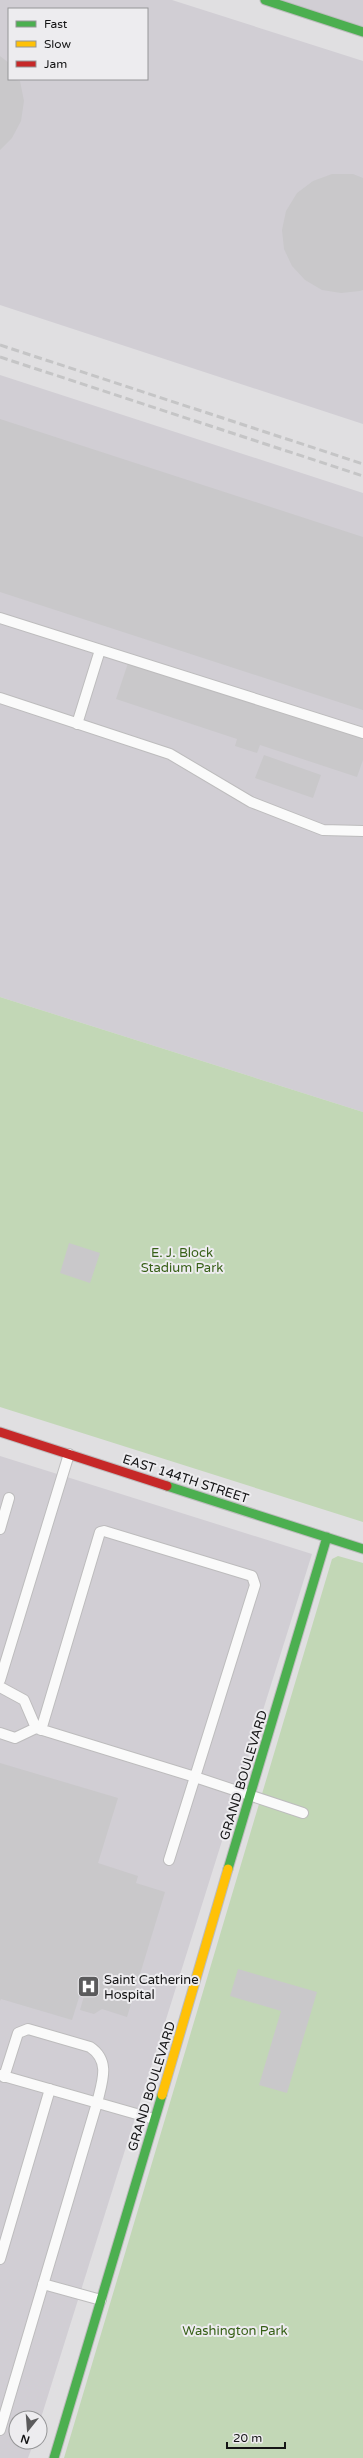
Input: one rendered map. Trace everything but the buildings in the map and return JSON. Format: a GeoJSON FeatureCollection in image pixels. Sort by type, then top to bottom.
{"type":"FeatureCollection","features":[{"type":"Feature","properties":{"kind":"street"},"geometry":{"type":"LineString","coordinates":[[265,0],[363,32]]}},
{"type":"Feature","properties":{"kind":"street","name":"EAST 144TH STREET"},"geometry":{"type":"LineString","coordinates":[[0,1432],[363,1549]]}},
{"type":"Feature","properties":{"kind":"street","name":"GRAND BOULEVARD"},"geometry":{"type":"LineString","coordinates":[[54,2458],[328,1537]]}},
{"type":"Feature","properties":{"kind":"lane"},"geometry":{"type":"LineString","coordinates":[[0,618],[363,733]]}},
{"type":"Feature","properties":{"kind":"lane"},"geometry":{"type":"LineString","coordinates":[[77,724],[100,650]]}},
{"type":"Feature","properties":{"kind":"lane"},"geometry":{"type":"LineString","coordinates":[[0,698],[170,754],[251,802],[323,830],[363,830]]}},
{"type":"Feature","properties":{"kind":"lane"},"geometry":{"type":"LineString","coordinates":[[0,1680],[5,1648],[69,1454]]}},
{"type":"Feature","properties":{"kind":"lane"},"geometry":{"type":"LineString","coordinates":[[0,1529],[9,1498]]}},
{"type":"Feature","properties":{"kind":"lane"},"geometry":{"type":"LineString","coordinates":[[39,1729],[98,1536],[104,1531],[252,1576],[255,1580],[169,1860]]}},
{"type":"Feature","properties":{"kind":"lane"},"geometry":{"type":"LineString","coordinates":[[0,1687],[24,1700],[39,1729]]}},
{"type":"Feature","properties":{"kind":"lane"},"geometry":{"type":"LineString","coordinates":[[0,1733],[15,1738],[39,1729],[195,1777],[303,1813]]}},
{"type":"Feature","properties":{"kind":"lane"},"geometry":{"type":"LineString","coordinates":[[0,2430],[97,2103],[103,2078],[103,2061],[98,2052],[82,2044],[28,2029],[18,2033],[2,2076],[50,2089],[97,2103],[154,2120]]}},
{"type":"Feature","properties":{"kind":"lane"},"geometry":{"type":"LineString","coordinates":[[0,2259],[50,2089]]}},
{"type":"Feature","properties":{"kind":"lane"},"geometry":{"type":"LineString","coordinates":[[44,2284],[101,2300]]}},
{"type":"Feature","properties":{"kind":"shaded area"},"geometry":{"type":"Polygon","coordinates":[[[0,0],[172,0],[363,61],[363,424],[0,305],[0,0]]]}},
{"type":"Feature","properties":{"kind":"shaded area"},"geometry":{"type":"Polygon","coordinates":[[[265,0],[363,0],[363,32],[265,0]]]}},
{"type":"Feature","properties":{"kind":"shaded area"},"geometry":{"type":"Polygon","coordinates":[[[0,375],[363,493],[363,1112],[0,997],[0,375]]]}},
{"type":"Feature","properties":{"kind":"shaded area","name":"Saint Catherine Hospital"},"geometry":{"type":"Polygon","coordinates":[[[0,1456],[312,1554],[43,2410],[8,2410],[8,2450],[31,2450],[28,2458],[0,2458],[0,1456]]]}},
{"type":"Feature","properties":{"kind":"green space","name":"E. J. Block Stadium Park"},"geometry":{"type":"Polygon","coordinates":[[[0,997],[363,1112],[363,1522],[0,1407],[0,997]]]}},
{"type":"Feature","properties":{"kind":"green space","name":"Washington Park"},"geometry":{"type":"Polygon","coordinates":[[[338,1556],[363,1563],[363,2458],[64,2458],[332,1559],[338,1556]]]}},
{"type":"Feature","properties":{"kind":"railway"},"geometry":{"type":"LineString","coordinates":[[0,345],[363,464]]}},
{"type":"Feature","properties":{"kind":"railway"},"geometry":{"type":"LineString","coordinates":[[0,357],[363,476]]}},
{"type":"Feature","properties":{"kind":"traffic: fast"},"geometry":{"type":"LineString","coordinates":[[265,0],[363,32]]}},
{"type":"Feature","properties":{"kind":"traffic: fast"},"geometry":{"type":"LineString","coordinates":[[167,1486],[363,1549]]}},
{"type":"Feature","properties":{"kind":"traffic: fast"},"geometry":{"type":"LineString","coordinates":[[228,1869],[327,1537]]}},
{"type":"Feature","properties":{"kind":"traffic: fast"},"geometry":{"type":"LineString","coordinates":[[54,2458],[162,2095]]}},
{"type":"Feature","properties":{"kind":"traffic: slow"},"geometry":{"type":"LineString","coordinates":[[162,2095],[228,1869]]}},
{"type":"Feature","properties":{"kind":"traffic: jam"},"geometry":{"type":"LineString","coordinates":[[0,1432],[167,1486]]}},
{"type":"Feature","properties":{"kind":"place","name":"Saint Catherine Hospital"},"geometry":{"type":"Point","coordinates":[88,1986]}}]}
